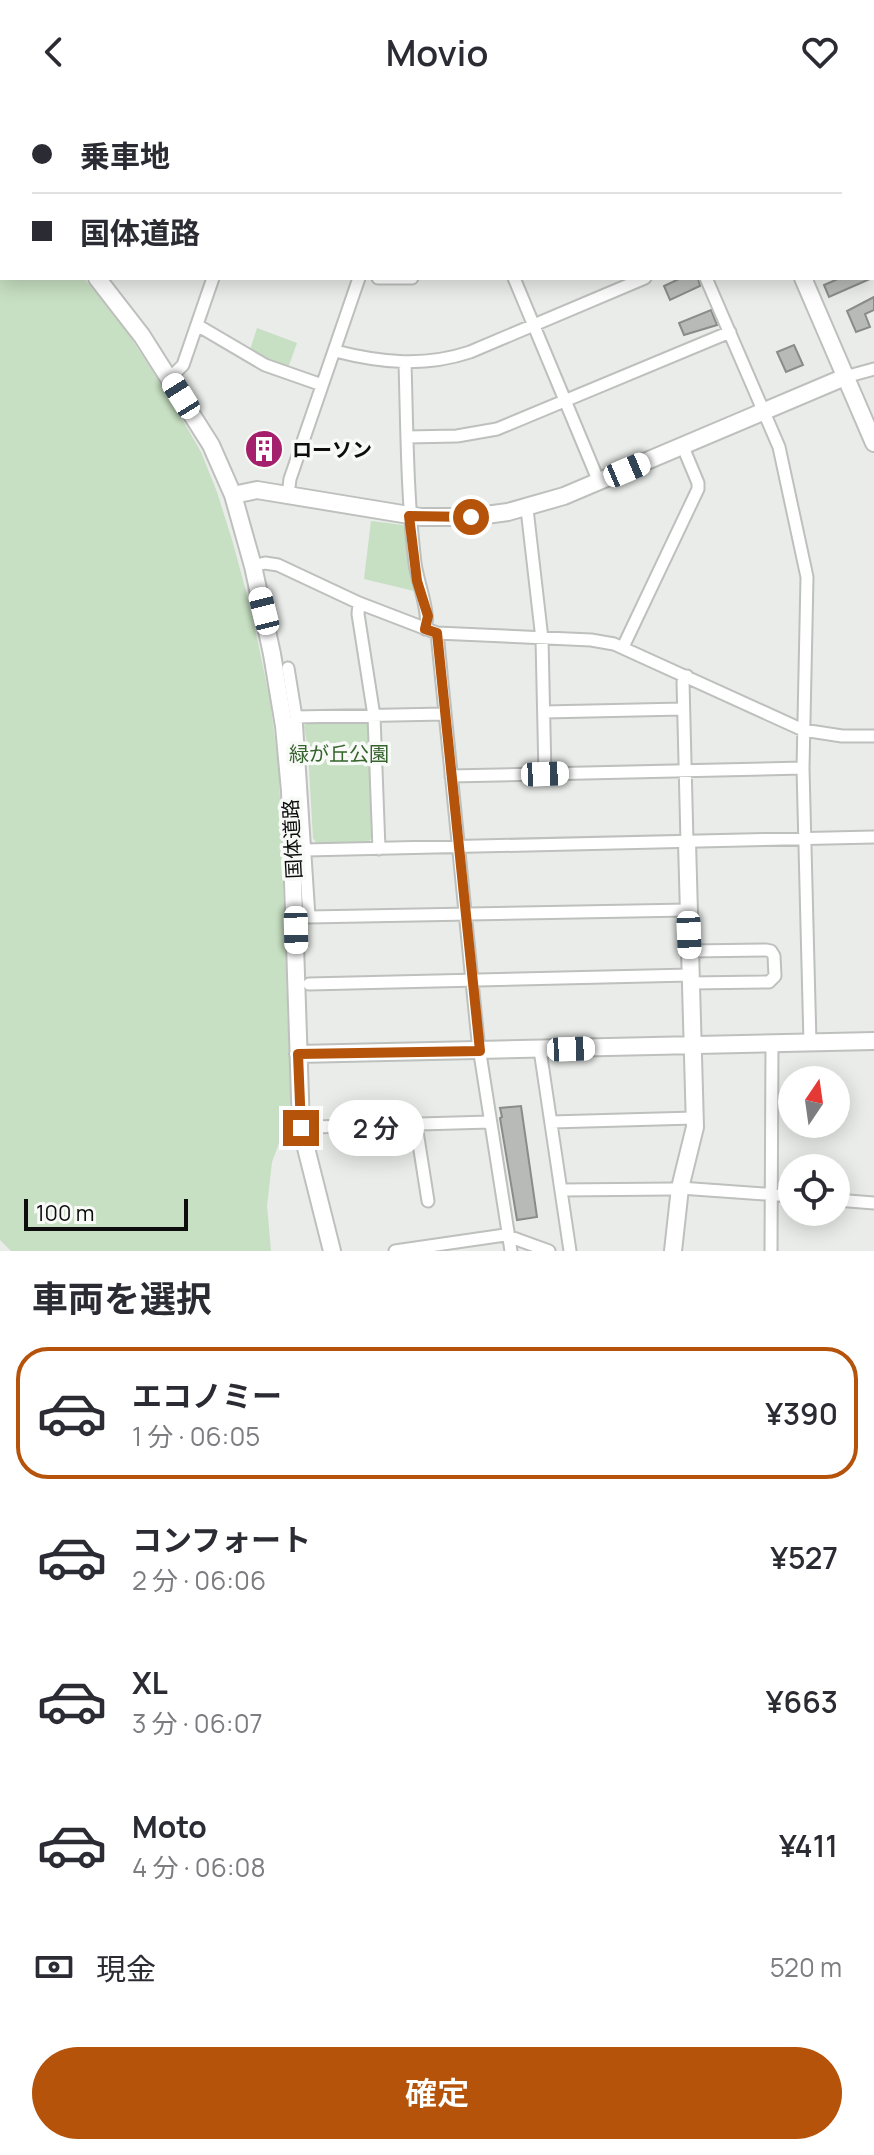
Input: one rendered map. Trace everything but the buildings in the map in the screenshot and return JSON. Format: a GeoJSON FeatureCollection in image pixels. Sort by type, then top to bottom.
{"type":"FeatureCollection","features":[{"type":"Feature","properties":{"kind":"street","name":"国体道路"},"geometry":{"type":"LineString","coordinates":[[99,280],[128,316],[211,445],[233,495],[253,566],[284,726],[294,853],[301,1128],[332,1251]]}},
{"type":"Feature","properties":{"kind":"street"},"geometry":{"type":"LineString","coordinates":[[170,378],[183,365],[212,280]]}},
{"type":"Feature","properties":{"kind":"street"},"geometry":{"type":"LineString","coordinates":[[288,495],[290,479],[358,280]]}},
{"type":"Feature","properties":{"kind":"street"},"geometry":{"type":"LineString","coordinates":[[515,280],[599,482]]}},
{"type":"Feature","properties":{"kind":"street"},"geometry":{"type":"LineString","coordinates":[[335,351],[405,363],[455,357],[640,280]]}},
{"type":"Feature","properties":{"kind":"street"},"geometry":{"type":"LineString","coordinates":[[707,280],[779,447],[807,577],[803,768],[810,1043]]}},
{"type":"Feature","properties":{"kind":"street"},"geometry":{"type":"LineString","coordinates":[[804,280],[845,377],[870,426],[874,443]]}},
{"type":"Feature","properties":{"kind":"street"},"geometry":{"type":"LineString","coordinates":[[197,325],[265,365],[322,385]]}},
{"type":"Feature","properties":{"kind":"street"},"geometry":{"type":"LineString","coordinates":[[407,437],[457,436],[497,429],[730,332]]}},
{"type":"Feature","properties":{"kind":"street"},"geometry":{"type":"LineString","coordinates":[[405,363],[409,516],[417,581],[428,616],[425,629]]}},
{"type":"Feature","properties":{"kind":"street"},"geometry":{"type":"LineString","coordinates":[[233,495],[257,490],[409,516],[471,517],[527,509],[599,482],[845,377],[874,369]]}},
{"type":"Feature","properties":{"kind":"street"},"geometry":{"type":"LineString","coordinates":[[623,647],[698,489],[683,447]]}},
{"type":"Feature","properties":{"kind":"street"},"geometry":{"type":"LineString","coordinates":[[527,509],[542,639],[545,774]]}},
{"type":"Feature","properties":{"kind":"street"},"geometry":{"type":"LineString","coordinates":[[253,566],[265,563],[278,565],[359,603],[437,633],[591,640],[623,647],[803,730],[842,736],[874,736]]}},
{"type":"Feature","properties":{"kind":"street"},"geometry":{"type":"LineString","coordinates":[[359,603],[358,614],[374,716],[379,849]]}},
{"type":"Feature","properties":{"kind":"street"},"geometry":{"type":"LineString","coordinates":[[437,633],[480,1051],[511,1251]]}},
{"type":"Feature","properties":{"kind":"street"},"geometry":{"type":"LineString","coordinates":[[288,668],[296,717],[309,917],[688,910]]}},
{"type":"Feature","properties":{"kind":"street"},"geometry":{"type":"LineString","coordinates":[[666,1251],[690,1125],[694,1118],[683,709],[683,682],[687,676]]}},
{"type":"Feature","properties":{"kind":"street"},"geometry":{"type":"LineString","coordinates":[[544,712],[683,709]]}},
{"type":"Feature","properties":{"kind":"street"},"geometry":{"type":"LineString","coordinates":[[296,717],[444,714]]}},
{"type":"Feature","properties":{"kind":"street"},"geometry":{"type":"LineString","coordinates":[[451,776],[803,768]]}},
{"type":"Feature","properties":{"kind":"street"},"geometry":{"type":"LineString","coordinates":[[306,850],[874,837]]}},
{"type":"Feature","properties":{"kind":"street"},"geometry":{"type":"LineString","coordinates":[[309,984],[690,979],[769,982],[775,976],[773,952],[690,951]]}},
{"type":"Feature","properties":{"kind":"street"},"geometry":{"type":"LineString","coordinates":[[298,1054],[874,1041]]}},
{"type":"Feature","properties":{"kind":"street"},"geometry":{"type":"LineString","coordinates":[[771,1251],[772,1044]]}},
{"type":"Feature","properties":{"kind":"street"},"geometry":{"type":"LineString","coordinates":[[540,1050],[570,1251]]}},
{"type":"Feature","properties":{"kind":"street"},"geometry":{"type":"LineString","coordinates":[[551,1122],[694,1118]]}},
{"type":"Feature","properties":{"kind":"street"},"geometry":{"type":"LineString","coordinates":[[314,1127],[490,1122]]}},
{"type":"Feature","properties":{"kind":"street"},"geometry":{"type":"LineString","coordinates":[[416,1125],[428,1201]]}},
{"type":"Feature","properties":{"kind":"street"},"geometry":{"type":"LineString","coordinates":[[673,1251],[677,1188]]}},
{"type":"Feature","properties":{"kind":"street"},"geometry":{"type":"LineString","coordinates":[[562,1190],[677,1188],[778,1195]]}},
{"type":"Feature","properties":{"kind":"street"},"geometry":{"type":"LineString","coordinates":[[850,1201],[874,1203]]}},
{"type":"Feature","properties":{"kind":"street"},"geometry":{"type":"LineString","coordinates":[[395,1251],[508,1236],[549,1251]]}},
{"type":"Feature","properties":{"kind":"green space"},"geometry":{"type":"Polygon","coordinates":[[[0,280],[86,280],[125,329],[201,452],[217,492],[252,614],[270,700],[279,772],[291,1111],[272,1162],[267,1206],[271,1251],[11,1251],[0,1240],[0,280]]]}},
{"type":"Feature","properties":{"kind":"green space"},"geometry":{"type":"Polygon","coordinates":[[[257,328],[297,343],[288,368],[250,350],[257,328]]]}},
{"type":"Feature","properties":{"kind":"green space"},"geometry":{"type":"Polygon","coordinates":[[[371,521],[403,525],[405,528],[414,591],[364,579],[371,521]]]}},
{"type":"Feature","properties":{"kind":"green space","name":"緑が丘公園"},"geometry":{"type":"Polygon","coordinates":[[[365,721],[370,724],[373,837],[368,842],[317,844],[313,838],[304,726],[309,722],[365,721]]]}},
{"type":"Feature","properties":{"kind":"place","name":"ローソン"},"geometry":{"type":"Point","coordinates":[264,449]}},
{"type":"Feature","properties":{"kind":"route"},"geometry":{"type":"LineString","coordinates":[[301,1128],[298,1054],[480,1051],[437,633],[425,629],[428,616],[417,581],[409,516],[471,517]]}}]}
